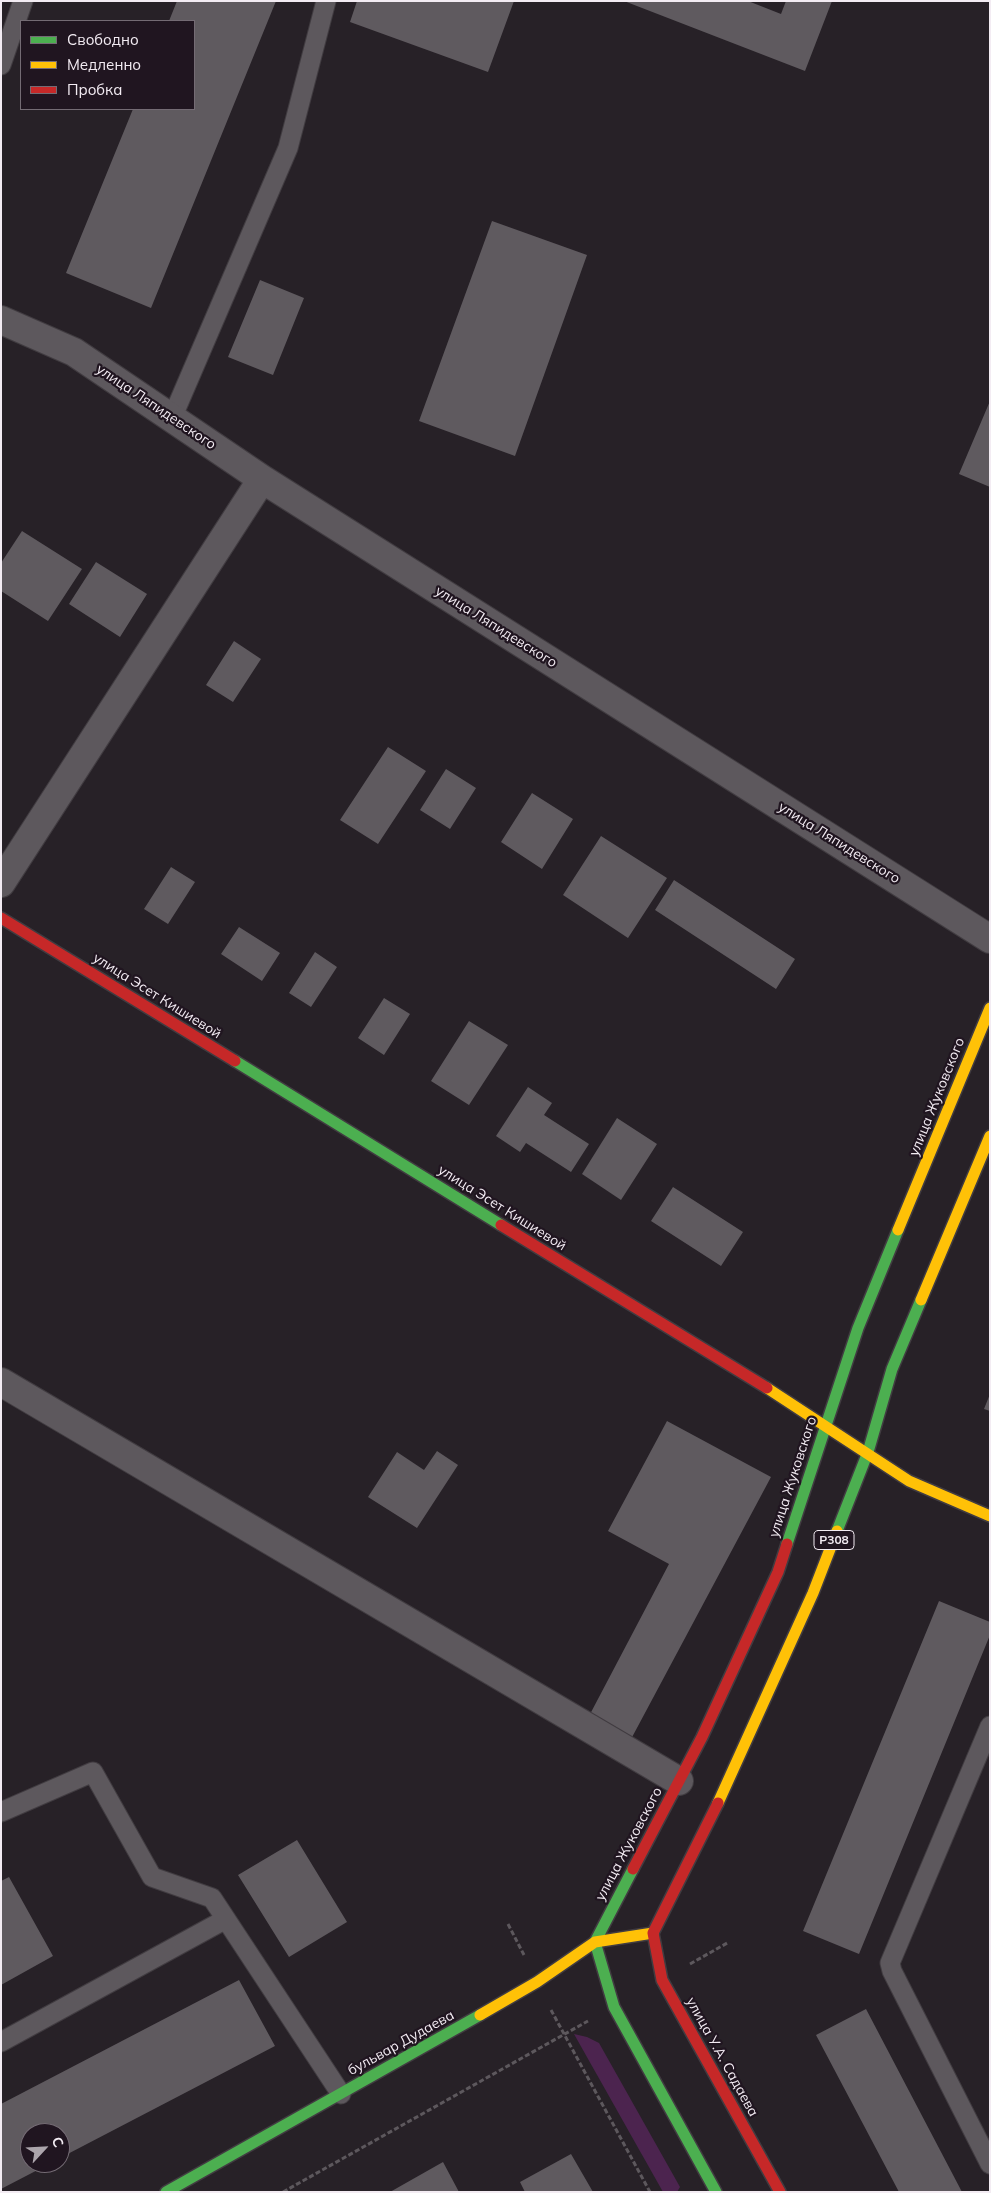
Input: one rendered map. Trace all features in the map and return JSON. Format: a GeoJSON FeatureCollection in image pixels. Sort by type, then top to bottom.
{"type":"FeatureCollection","features":[{"type":"Feature","properties":{"kind":"main road","name":"улица Эсет Кишиевой"},"geometry":{"type":"LineString","coordinates":[[1,918],[826,1425],[909,1481],[990,1516]]}},
{"type":"Feature","properties":{"kind":"main road","name":"улица Жуковского"},"geometry":{"type":"LineString","coordinates":[[594,1942],[702,1737],[778,1572],[858,1328],[990,1008]]}},
{"type":"Feature","properties":{"kind":"main road","name":"P308"},"geometry":{"type":"LineString","coordinates":[[653,1932],[737,1764],[813,1593],[868,1452],[892,1369],[990,1136]]}},
{"type":"Feature","properties":{"kind":"main road","name":"бульвар Дудаева"},"geometry":{"type":"LineString","coordinates":[[166,2192],[537,1982],[594,1942],[653,1932]]}},
{"type":"Feature","properties":{"kind":"main road","name":"улица У.А. Садаева"},"geometry":{"type":"LineString","coordinates":[[653,1932],[662,1980],[780,2192]]}},
{"type":"Feature","properties":{"kind":"main road"},"geometry":{"type":"LineString","coordinates":[[594,1942],[614,2006],[716,2192]]}},
{"type":"Feature","properties":{"kind":"street","name":"улица Ляпидевского"},"geometry":{"type":"LineString","coordinates":[[1,320],[74,352],[262,479],[990,939]]}},
{"type":"Feature","properties":{"kind":"street"},"geometry":{"type":"LineString","coordinates":[[1,884],[262,479]]}},
{"type":"Feature","properties":{"kind":"street"},"geometry":{"type":"LineString","coordinates":[[1,1382],[679,1781]]}},
{"type":"Feature","properties":{"kind":"lane"},"geometry":{"type":"LineString","coordinates":[[1,65],[24,1]]}},
{"type":"Feature","properties":{"kind":"lane"},"geometry":{"type":"LineString","coordinates":[[172,418],[288,148],[326,1]]}},
{"type":"Feature","properties":{"kind":"lane"},"geometry":{"type":"LineString","coordinates":[[990,1726],[890,1963],[892,1971],[990,2164]]}},
{"type":"Feature","properties":{"kind":"lane"},"geometry":{"type":"LineString","coordinates":[[1,1812],[93,1772],[152,1877],[212,1898],[341,2094]]}},
{"type":"Feature","properties":{"kind":"lane"},"geometry":{"type":"LineString","coordinates":[[1,2042],[226,1919]]}},
{"type":"Feature","properties":{"kind":"path"},"geometry":{"type":"LineString","coordinates":[[508,1924],[563,2035],[650,2192]]}},
{"type":"Feature","properties":{"kind":"path"},"geometry":{"type":"LineString","coordinates":[[662,1980],[729,1942]]}},
{"type":"Feature","properties":{"kind":"path"},"geometry":{"type":"LineString","coordinates":[[283,2192],[614,2006]]}},
{"type":"Feature","properties":{"kind":"shaded area"},"geometry":{"type":"Polygon","coordinates":[[[574,2034],[587,2037],[599,2043],[680,2187],[677,2192],[663,2192],[574,2034]]]}},
{"type":"Feature","properties":{"kind":"building"},"geometry":{"type":"Polygon","coordinates":[[[177,1],[276,1],[151,308],[66,273],[133,110],[195,110],[195,20],[169,20],[177,1]]]}},
{"type":"Feature","properties":{"kind":"building"},"geometry":{"type":"Polygon","coordinates":[[[357,1],[514,1],[488,72],[350,22],[357,1]]]}},
{"type":"Feature","properties":{"kind":"building"},"geometry":{"type":"Polygon","coordinates":[[[624,1],[748,1],[781,14],[786,1],[832,1],[805,71],[624,1]]]}},
{"type":"Feature","properties":{"kind":"building"},"geometry":{"type":"Polygon","coordinates":[[[492,221],[587,255],[515,456],[419,421],[492,221]]]}},
{"type":"Feature","properties":{"kind":"building"},"geometry":{"type":"Polygon","coordinates":[[[260,280],[304,298],[273,375],[228,357],[260,280]]]}},
{"type":"Feature","properties":{"kind":"building"},"geometry":{"type":"Polygon","coordinates":[[[990,401],[990,487],[959,474],[990,401]]]}},
{"type":"Feature","properties":{"kind":"building"},"geometry":{"type":"Polygon","coordinates":[[[22,531],[82,569],[48,621],[1,591],[1,563],[22,531]]]}},
{"type":"Feature","properties":{"kind":"building"},"geometry":{"type":"Polygon","coordinates":[[[96,562],[147,594],[120,637],[69,604],[96,562]]]}},
{"type":"Feature","properties":{"kind":"building"},"geometry":{"type":"Polygon","coordinates":[[[234,641],[261,659],[233,702],[206,685],[234,641]]]}},
{"type":"Feature","properties":{"kind":"building"},"geometry":{"type":"Polygon","coordinates":[[[388,747],[426,771],[378,844],[340,820],[388,747]]]}},
{"type":"Feature","properties":{"kind":"building"},"geometry":{"type":"Polygon","coordinates":[[[446,769],[476,788],[450,829],[420,810],[446,769]]]}},
{"type":"Feature","properties":{"kind":"building"},"geometry":{"type":"Polygon","coordinates":[[[532,793],[573,819],[542,869],[501,842],[532,793]]]}},
{"type":"Feature","properties":{"kind":"building"},"geometry":{"type":"Polygon","coordinates":[[[601,836],[667,878],[628,938],[563,895],[601,836]]]}},
{"type":"Feature","properties":{"kind":"building"},"geometry":{"type":"Polygon","coordinates":[[[171,867],[195,882],[168,924],[144,909],[171,867]]]}},
{"type":"Feature","properties":{"kind":"building"},"geometry":{"type":"Polygon","coordinates":[[[674,880],[795,959],[776,989],[655,910],[674,880]]]}},
{"type":"Feature","properties":{"kind":"building"},"geometry":{"type":"Polygon","coordinates":[[[239,927],[280,953],[262,981],[221,954],[239,927]]]}},
{"type":"Feature","properties":{"kind":"building"},"geometry":{"type":"Polygon","coordinates":[[[315,952],[337,967],[311,1007],[289,993],[315,952]]]}},
{"type":"Feature","properties":{"kind":"building"},"geometry":{"type":"Polygon","coordinates":[[[384,998],[410,1014],[384,1055],[358,1038],[384,998]]]}},
{"type":"Feature","properties":{"kind":"building"},"geometry":{"type":"Polygon","coordinates":[[[469,1021],[508,1045],[469,1105],[431,1081],[469,1021]]]}},
{"type":"Feature","properties":{"kind":"building"},"geometry":{"type":"Polygon","coordinates":[[[528,1087],[552,1103],[544,1115],[589,1144],[571,1172],[526,1143],[520,1152],[496,1136],[528,1087]]]}},
{"type":"Feature","properties":{"kind":"building"},"geometry":{"type":"Polygon","coordinates":[[[617,1118],[657,1144],[621,1200],[582,1174],[617,1118]]]}},
{"type":"Feature","properties":{"kind":"building"},"geometry":{"type":"Polygon","coordinates":[[[673,1187],[743,1232],[721,1266],[651,1221],[673,1187]]]}},
{"type":"Feature","properties":{"kind":"building"},"geometry":{"type":"Polygon","coordinates":[[[990,1394],[990,1411],[984,1409],[990,1394]]]}},
{"type":"Feature","properties":{"kind":"building"},"geometry":{"type":"Polygon","coordinates":[[[667,1421],[771,1477],[630,1741],[588,1718],[669,1564],[608,1531],[667,1421]]]}},
{"type":"Feature","properties":{"kind":"building"},"geometry":{"type":"Polygon","coordinates":[[[437,1451],[458,1465],[417,1528],[368,1497],[397,1452],[424,1470],[437,1451]]]}},
{"type":"Feature","properties":{"kind":"building"},"geometry":{"type":"Polygon","coordinates":[[[939,1601],[990,1622],[990,1635],[859,1954],[803,1931],[939,1601]]]}},
{"type":"Feature","properties":{"kind":"building"},"geometry":{"type":"Polygon","coordinates":[[[297,1840],[347,1922],[289,1957],[238,1875],[297,1840]]]}},
{"type":"Feature","properties":{"kind":"building"},"geometry":{"type":"Polygon","coordinates":[[[9,1877],[53,1956],[1,1985],[1,1881],[9,1877]]]}},
{"type":"Feature","properties":{"kind":"building"},"geometry":{"type":"Polygon","coordinates":[[[239,1980],[275,2046],[70,2153],[70,2123],[20,2123],[20,2173],[32,2173],[1,2189],[1,2104],[239,1980]]]}},
{"type":"Feature","properties":{"kind":"building"},"geometry":{"type":"Polygon","coordinates":[[[866,2009],[962,2192],[899,2192],[816,2035],[866,2009]]]}},
{"type":"Feature","properties":{"kind":"building"},"geometry":{"type":"Polygon","coordinates":[[[571,2154],[593,2192],[525,2192],[520,2182],[571,2154]]]}},
{"type":"Feature","properties":{"kind":"building"},"geometry":{"type":"Polygon","coordinates":[[[443,2162],[459,2192],[390,2192],[443,2162]]]}},
{"type":"Feature","properties":{"kind":"traffic: fast"},"geometry":{"type":"LineString","coordinates":[[235,1061],[501,1225]]}},
{"type":"Feature","properties":{"kind":"traffic: fast"},"geometry":{"type":"LineString","coordinates":[[787,1544],[858,1328],[898,1230]]}},
{"type":"Feature","properties":{"kind":"traffic: fast"},"geometry":{"type":"LineString","coordinates":[[837,1531],[868,1452],[892,1369],[921,1300]]}},
{"type":"Feature","properties":{"kind":"traffic: fast"},"geometry":{"type":"LineString","coordinates":[[633,1869],[595,1942],[614,2007],[716,2192]]}},
{"type":"Feature","properties":{"kind":"traffic: fast"},"geometry":{"type":"LineString","coordinates":[[166,2192],[480,2015]]}},
{"type":"Feature","properties":{"kind":"traffic: slow"},"geometry":{"type":"LineString","coordinates":[[898,1230],[990,1008]]}},
{"type":"Feature","properties":{"kind":"traffic: slow"},"geometry":{"type":"LineString","coordinates":[[921,1300],[990,1136]]}},
{"type":"Feature","properties":{"kind":"traffic: slow"},"geometry":{"type":"LineString","coordinates":[[767,1388],[909,1481],[990,1516]]}},
{"type":"Feature","properties":{"kind":"traffic: slow"},"geometry":{"type":"LineString","coordinates":[[718,1803],[813,1593],[837,1531]]}},
{"type":"Feature","properties":{"kind":"traffic: slow"},"geometry":{"type":"LineString","coordinates":[[480,2015],[537,1982],[595,1942],[653,1933]]}},
{"type":"Feature","properties":{"kind":"traffic: jam"},"geometry":{"type":"LineString","coordinates":[[1,918],[235,1061]]}},
{"type":"Feature","properties":{"kind":"traffic: jam"},"geometry":{"type":"LineString","coordinates":[[501,1225],[767,1388]]}},
{"type":"Feature","properties":{"kind":"traffic: jam"},"geometry":{"type":"LineString","coordinates":[[633,1869],[702,1737],[778,1572],[787,1544]]}},
{"type":"Feature","properties":{"kind":"traffic: jam"},"geometry":{"type":"LineString","coordinates":[[718,1803],[653,1933],[662,1980],[780,2192]]}}]}
